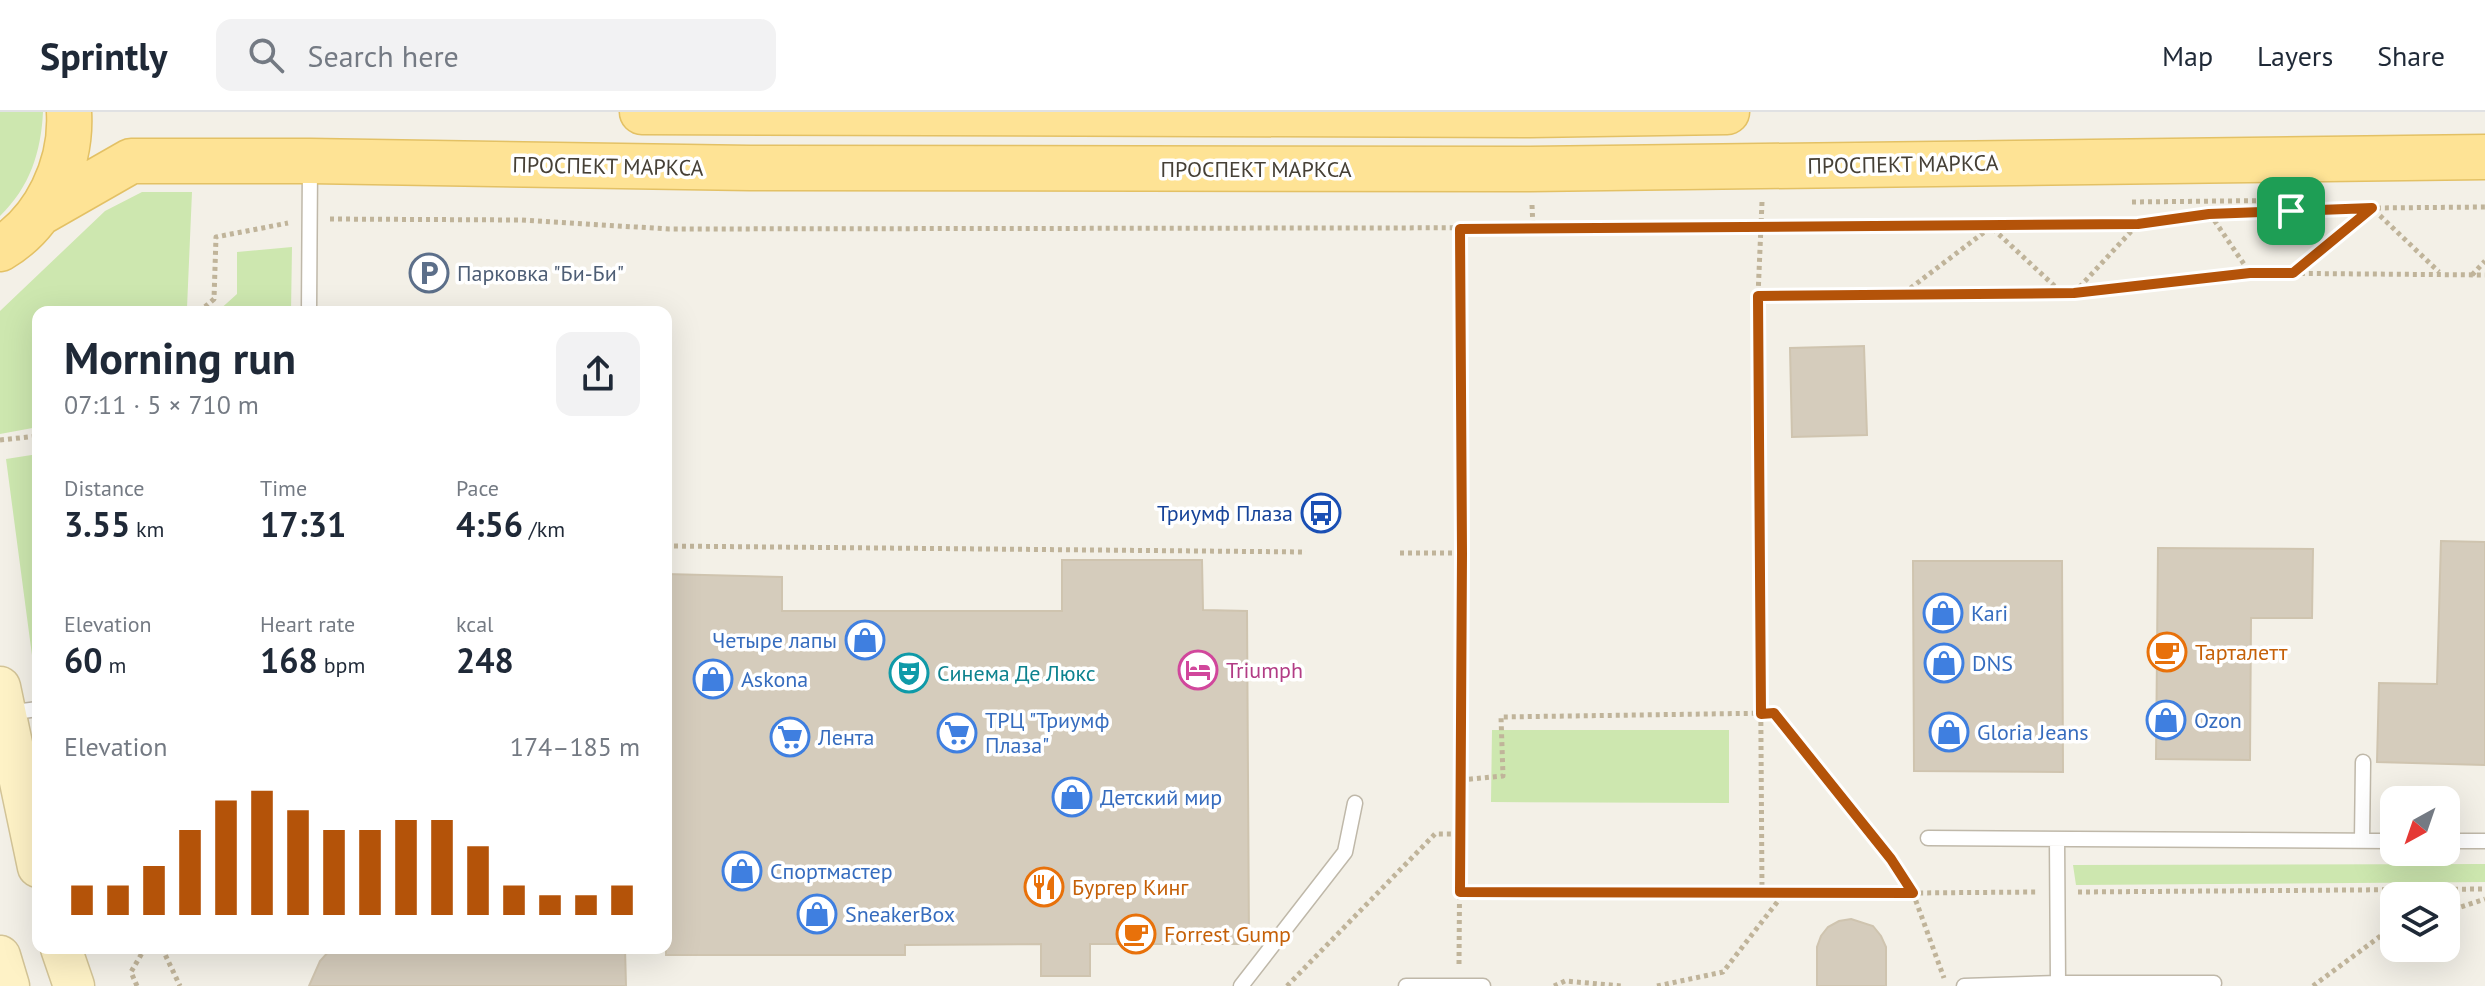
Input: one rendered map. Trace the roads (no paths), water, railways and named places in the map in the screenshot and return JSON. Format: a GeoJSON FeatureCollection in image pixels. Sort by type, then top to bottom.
{"type":"FeatureCollection","features":[{"type":"Feature","properties":{"kind":"main road"},"geometry":{"type":"LineString","coordinates":[[0,249],[40,213],[60,174],[70,132],[69,112]]}},
{"type":"Feature","properties":{"kind":"main road"},"geometry":{"type":"LineString","coordinates":[[642,112],[1530,115],[1727,112]]}},
{"type":"Feature","properties":{"kind":"main road","name":"ПРОСПЕКТ МАРКСА"},"geometry":{"type":"LineString","coordinates":[[40,213],[131,161],[750,168],[1530,169],[2485,157]]}},
{"type":"Feature","properties":{"kind":"main road"},"geometry":{"type":"LineString","coordinates":[[14,703],[32,826]]}},
{"type":"Feature","properties":{"kind":"main road"},"geometry":{"type":"LineString","coordinates":[[63,954],[74,986]]}},
{"type":"Feature","properties":{"kind":"main road"},"geometry":{"type":"LineString","coordinates":[[0,956],[9,986]]}},
{"type":"Feature","properties":{"kind":"lane"},"geometry":{"type":"LineString","coordinates":[[309,306],[310,161]]}},
{"type":"Feature","properties":{"kind":"lane"},"geometry":{"type":"LineString","coordinates":[[2362,841],[2363,762]]}},
{"type":"Feature","properties":{"kind":"lane"},"geometry":{"type":"LineString","coordinates":[[1241,986],[1345,852],[1355,803]]}},
{"type":"Feature","properties":{"kind":"lane"},"geometry":{"type":"LineString","coordinates":[[1928,838],[2380,841]]}},
{"type":"Feature","properties":{"kind":"lane"},"geometry":{"type":"LineString","coordinates":[[2057,839],[2058,984]]}},
{"type":"Feature","properties":{"kind":"lane"},"geometry":{"type":"LineString","coordinates":[[2460,841],[2485,841]]}},
{"type":"Feature","properties":{"kind":"lane"},"geometry":{"type":"LineString","coordinates":[[1964,986],[2214,983]]}},
{"type":"Feature","properties":{"kind":"lane"},"geometry":{"type":"LineString","coordinates":[[1406,986],[1483,986]]}},
{"type":"Feature","properties":{"kind":"place","name":"Парковка \"Би-Би\""},"geometry":{"type":"Point","coordinates":[429,273]}},
{"type":"Feature","properties":{"kind":"place","name":"Триумф Плаза"},"geometry":{"type":"Point","coordinates":[1321,513]}},
{"type":"Feature","properties":{"kind":"place","name":"Kari"},"geometry":{"type":"Point","coordinates":[1943,613]}},
{"type":"Feature","properties":{"kind":"place","name":"Четыре лапы"},"geometry":{"type":"Point","coordinates":[865,640]}},
{"type":"Feature","properties":{"kind":"place","name":"Тарталетт"},"geometry":{"type":"Point","coordinates":[2167,652]}},
{"type":"Feature","properties":{"kind":"place","name":"DNS"},"geometry":{"type":"Point","coordinates":[1944,663]}},
{"type":"Feature","properties":{"kind":"place","name":"Triumph"},"geometry":{"type":"Point","coordinates":[1198,670]}},
{"type":"Feature","properties":{"kind":"place","name":"Синема Де Люкс"},"geometry":{"type":"Point","coordinates":[909,673]}},
{"type":"Feature","properties":{"kind":"place","name":"Askona"},"geometry":{"type":"Point","coordinates":[713,679]}},
{"type":"Feature","properties":{"kind":"place","name":"Ozon"},"geometry":{"type":"Point","coordinates":[2166,720]}},
{"type":"Feature","properties":{"kind":"place","name":"Gloria Jeans"},"geometry":{"type":"Point","coordinates":[1949,732]}},
{"type":"Feature","properties":{"kind":"place","name":"ТРЦ \"Триумф Плаза\""},"geometry":{"type":"Point","coordinates":[957,733]}},
{"type":"Feature","properties":{"kind":"place","name":"Лента"},"geometry":{"type":"Point","coordinates":[790,737]}},
{"type":"Feature","properties":{"kind":"place","name":"Детский мир"},"geometry":{"type":"Point","coordinates":[1072,797]}},
{"type":"Feature","properties":{"kind":"place","name":"Спортмастер"},"geometry":{"type":"Point","coordinates":[742,871]}},
{"type":"Feature","properties":{"kind":"place","name":"Бургер Кинг"},"geometry":{"type":"Point","coordinates":[1044,887]}},
{"type":"Feature","properties":{"kind":"place","name":"SneakerBox"},"geometry":{"type":"Point","coordinates":[817,914]}},
{"type":"Feature","properties":{"kind":"place","name":"Forrest Gump"},"geometry":{"type":"Point","coordinates":[1136,934]}}]}
